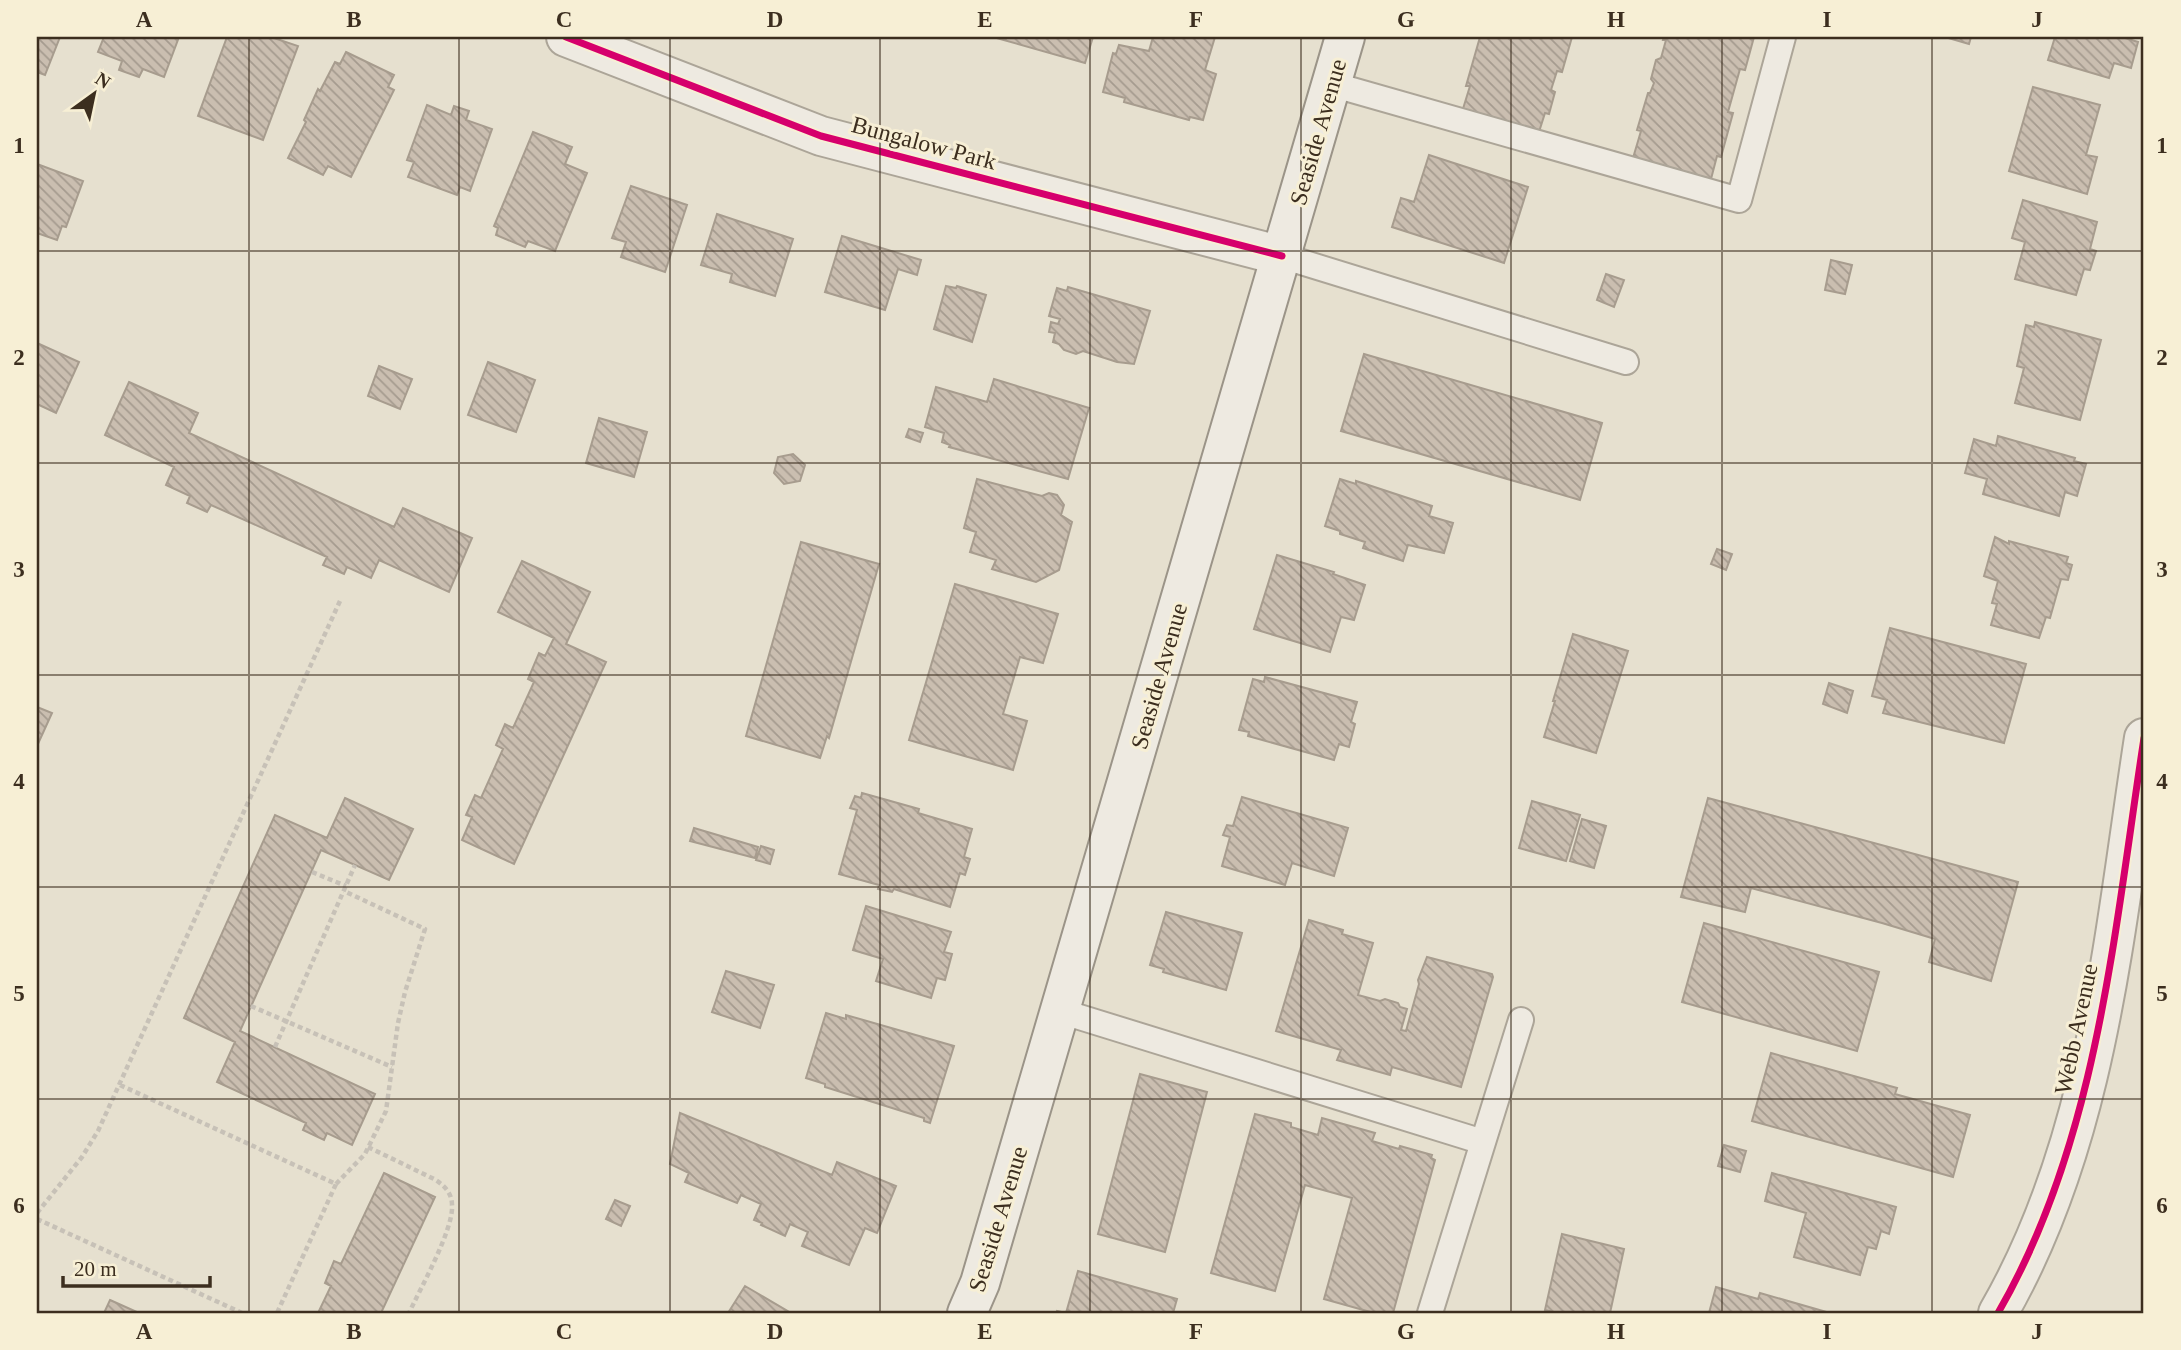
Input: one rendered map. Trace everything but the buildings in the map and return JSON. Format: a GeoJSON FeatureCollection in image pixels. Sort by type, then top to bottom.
{"type":"FeatureCollection","features":[{"type":"Feature","properties":{"kind":"main road","name":"Bungalow Park"},"geometry":{"type":"LineString","coordinates":[[566,37],[821,136],[1282,256]]}},
{"type":"Feature","properties":{"kind":"main road","name":"Seaside Avenue"},"geometry":{"type":"LineString","coordinates":[[967,1313],[981,1283],[1345,37]]}},
{"type":"Feature","properties":{"kind":"main road","name":"Webb Avenue"},"geometry":{"type":"LineString","coordinates":[[1998,1313],[2016,1282],[2066,1161],[2103,1005],[2144,738]]}},
{"type":"Feature","properties":{"kind":"lane"},"geometry":{"type":"LineString","coordinates":[[1331,83],[1739,200],[1783,37]]}},
{"type":"Feature","properties":{"kind":"lane"},"geometry":{"type":"LineString","coordinates":[[1282,256],[1626,362]]}},
{"type":"Feature","properties":{"kind":"lane"},"geometry":{"type":"LineString","coordinates":[[1060,1011],[1483,1142]]}},
{"type":"Feature","properties":{"kind":"lane"},"geometry":{"type":"LineString","coordinates":[[1430,1313],[1521,1020]]}},
{"type":"Feature","properties":{"kind":"path"},"geometry":{"type":"LineString","coordinates":[[37,1213],[82,1157],[99,1131],[340,601]]}},
{"type":"Feature","properties":{"kind":"path"},"geometry":{"type":"LineString","coordinates":[[275,1047],[355,865]]}},
{"type":"Feature","properties":{"kind":"path"},"geometry":{"type":"LineString","coordinates":[[277,1313],[336,1184],[365,1154],[386,1111],[393,1050],[405,992],[425,929],[312,872]]}},
{"type":"Feature","properties":{"kind":"path"},"geometry":{"type":"LineString","coordinates":[[251,1006],[392,1067]]}},
{"type":"Feature","properties":{"kind":"path"},"geometry":{"type":"LineString","coordinates":[[120,1085],[336,1184]]}},
{"type":"Feature","properties":{"kind":"path"},"geometry":{"type":"LineString","coordinates":[[368,1147],[434,1179],[442,1184],[451,1197],[453,1206],[449,1225],[408,1313]]}},
{"type":"Feature","properties":{"kind":"path"},"geometry":{"type":"LineString","coordinates":[[37,1219],[243,1313]]}},
{"type":"Feature","properties":{"kind":"cycle path"},"geometry":{"type":"LineString","coordinates":[[566,37],[821,136],[1282,256]]}},
{"type":"Feature","properties":{"kind":"cycle path"},"geometry":{"type":"LineString","coordinates":[[1998,1313],[2032,1247],[2059,1177],[2080,1106],[2111,960],[2144,738]]}}]}
